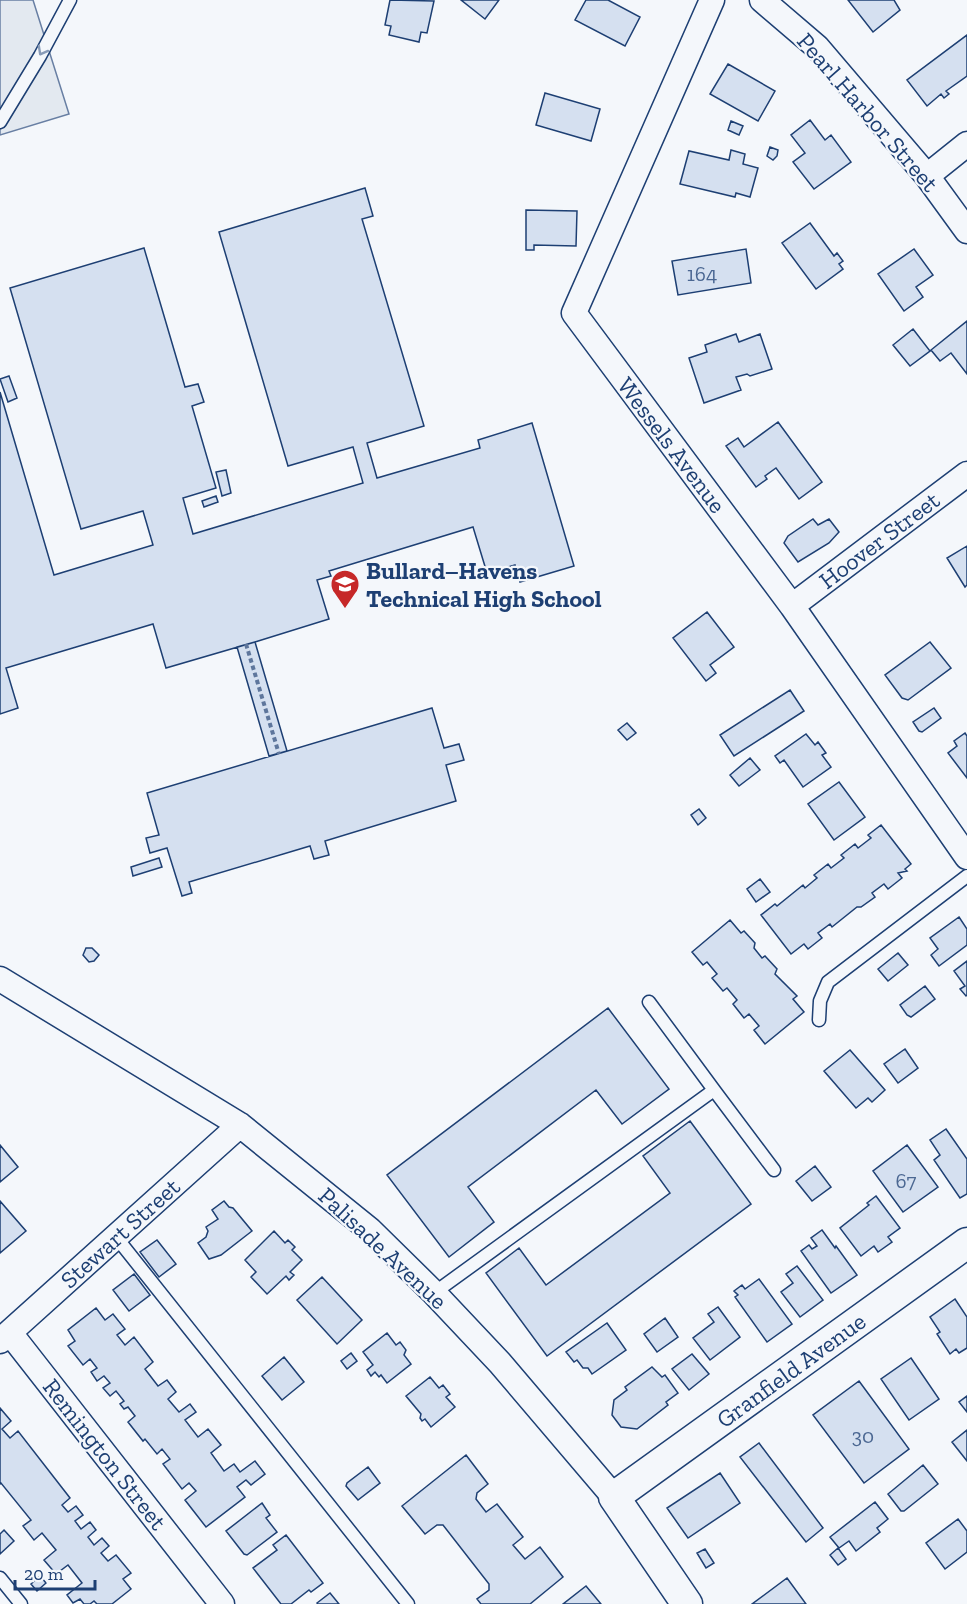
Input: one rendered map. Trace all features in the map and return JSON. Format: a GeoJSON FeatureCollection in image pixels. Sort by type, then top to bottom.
{"type":"FeatureCollection","features":[{"type":"Feature","properties":{"kind":"street","name":"Wessels Avenue"},"geometry":{"type":"LineString","coordinates":[[712,0],[574,313],[792,606],[967,857]]}},
{"type":"Feature","properties":{"kind":"street","name":"Pearl Harbor Street"},"geometry":{"type":"LineString","coordinates":[[762,0],[817,46],[927,176],[967,231]]}},
{"type":"Feature","properties":{"kind":"street"},"geometry":{"type":"LineString","coordinates":[[927,176],[967,144]]}},
{"type":"Feature","properties":{"kind":"street","name":"Hoover Street"},"geometry":{"type":"LineString","coordinates":[[792,606],[967,474]]}},
{"type":"Feature","properties":{"kind":"street","name":"Palisade Avenue"},"geometry":{"type":"LineString","coordinates":[[0,979],[240,1125],[369,1230],[434,1293],[500,1363],[614,1497],[687,1604]]}},
{"type":"Feature","properties":{"kind":"street","name":"Stewart Street"},"geometry":{"type":"LineString","coordinates":[[5,1337],[240,1125]]}},
{"type":"Feature","properties":{"kind":"street","name":"Granfield Avenue"},"geometry":{"type":"LineString","coordinates":[[614,1497],[967,1243]]}},
{"type":"Feature","properties":{"kind":"street","name":"Remington Street"},"geometry":{"type":"LineString","coordinates":[[5,1337],[222,1604]]}},
{"type":"Feature","properties":{"kind":"lane"},"geometry":{"type":"LineString","coordinates":[[0,122],[40,56],[70,0]]}},
{"type":"Feature","properties":{"kind":"lane"},"geometry":{"type":"LineString","coordinates":[[819,1020],[820,1001],[828,982],[967,876]]}},
{"type":"Feature","properties":{"kind":"lane"},"geometry":{"type":"LineString","coordinates":[[649,1002],[774,1170]]}},
{"type":"Feature","properties":{"kind":"lane"},"geometry":{"type":"LineString","coordinates":[[434,1293],[714,1090]]}},
{"type":"Feature","properties":{"kind":"lane"},"geometry":{"type":"LineString","coordinates":[[116,1237],[408,1604]]}},
{"type":"Feature","properties":{"kind":"lane"},"geometry":{"type":"LineString","coordinates":[[0,1578],[21,1604]]}},
{"type":"Feature","properties":{"kind":"path"},"geometry":{"type":"LineString","coordinates":[[246,644],[279,754]]}},
{"type":"Feature","properties":{"kind":"shaded area"},"geometry":{"type":"Polygon","coordinates":[[[0,0],[33,0],[69,114],[0,135],[0,0]]]}},
{"type":"Feature","properties":{"kind":"building"},"geometry":{"type":"Polygon","coordinates":[[[390,0],[434,1],[427,33],[421,32],[419,42],[389,35],[391,26],[385,25],[390,0]]]}},
{"type":"Feature","properties":{"kind":"building"},"geometry":{"type":"Polygon","coordinates":[[[461,0],[499,0],[485,19],[461,0]]]}},
{"type":"Feature","properties":{"kind":"building"},"geometry":{"type":"Polygon","coordinates":[[[586,0],[608,0],[640,17],[625,46],[575,20],[586,0]]]}},
{"type":"Feature","properties":{"kind":"building"},"geometry":{"type":"Polygon","coordinates":[[[848,0],[894,0],[900,10],[873,32],[848,0]]]}},
{"type":"Feature","properties":{"kind":"building"},"geometry":{"type":"Polygon","coordinates":[[[967,35],[967,76],[946,91],[949,94],[944,98],[941,94],[927,106],[907,80],[967,35]]]}},
{"type":"Feature","properties":{"kind":"building"},"geometry":{"type":"Polygon","coordinates":[[[728,64],[775,91],[758,121],[710,94],[728,64]]]}},
{"type":"Feature","properties":{"kind":"building"},"geometry":{"type":"Polygon","coordinates":[[[545,93],[600,109],[591,141],[536,125],[545,93]]]}},
{"type":"Feature","properties":{"kind":"building"},"geometry":{"type":"Polygon","coordinates":[[[810,120],[825,140],[831,135],[851,162],[814,189],[793,162],[805,153],[791,135],[810,120]]]}},
{"type":"Feature","properties":{"kind":"building"},"geometry":{"type":"Polygon","coordinates":[[[731,121],[743,126],[739,135],[728,130],[731,121]]]}},
{"type":"Feature","properties":{"kind":"building"},"geometry":{"type":"Polygon","coordinates":[[[770,147],[778,150],[773,160],[767,156],[770,147]]]}},
{"type":"Feature","properties":{"kind":"building"},"geometry":{"type":"Polygon","coordinates":[[[731,150],[745,154],[743,164],[758,168],[750,197],[736,193],[735,197],[680,184],[689,151],[729,160],[731,150]]]}},
{"type":"Feature","properties":{"kind":"building"},"geometry":{"type":"Polygon","coordinates":[[[365,188],[373,216],[362,219],[424,426],[367,443],[377,478],[480,448],[478,440],[532,423],[574,566],[520,582],[515,565],[487,573],[473,527],[329,571],[331,576],[317,580],[329,619],[255,642],[166,668],[153,624],[6,668],[18,708],[0,714],[0,392],[54,575],[153,545],[143,511],[81,529],[10,288],[144,248],[185,387],[198,384],[204,402],[192,406],[216,488],[183,498],[193,534],[363,483],[353,447],[288,466],[219,232],[365,188]]]}},
{"type":"Feature","properties":{"kind":"building"},"geometry":{"type":"Polygon","coordinates":[[[526,210],[577,211],[576,246],[534,245],[534,250],[526,250],[526,210]]]}},
{"type":"Feature","properties":{"kind":"building"},"geometry":{"type":"Polygon","coordinates":[[[810,223],[834,256],[837,253],[843,261],[839,264],[843,269],[816,289],[782,243],[810,223]]]}},
{"type":"Feature","properties":{"kind":"building"},"geometry":{"type":"Polygon","coordinates":[[[746,249],[751,283],[678,295],[672,261],[746,249]]]}},
{"type":"Feature","properties":{"kind":"building"},"geometry":{"type":"Polygon","coordinates":[[[914,249],[933,275],[916,287],[923,297],[904,311],[878,274],[914,249]]]}},
{"type":"Feature","properties":{"kind":"building"},"geometry":{"type":"Polygon","coordinates":[[[967,321],[967,374],[951,353],[940,361],[931,350],[967,321]]]}},
{"type":"Feature","properties":{"kind":"building"},"geometry":{"type":"Polygon","coordinates":[[[913,329],[930,351],[910,366],[893,345],[913,329]]]}},
{"type":"Feature","properties":{"kind":"building"},"geometry":{"type":"Polygon","coordinates":[[[736,334],[739,342],[760,334],[772,369],[750,376],[747,374],[736,377],[741,390],[704,403],[689,358],[707,352],[705,345],[736,334]]]}},
{"type":"Feature","properties":{"kind":"building"},"geometry":{"type":"Polygon","coordinates":[[[9,376],[17,398],[8,402],[0,379],[9,376]]]}},
{"type":"Feature","properties":{"kind":"building"},"geometry":{"type":"Polygon","coordinates":[[[778,422],[822,482],[799,499],[776,468],[756,487],[726,446],[738,438],[744,447],[778,422]]]}},
{"type":"Feature","properties":{"kind":"building"},"geometry":{"type":"Polygon","coordinates":[[[226,470],[231,493],[222,496],[216,472],[226,470]]]}},
{"type":"Feature","properties":{"kind":"building"},"geometry":{"type":"Polygon","coordinates":[[[216,496],[218,502],[204,507],[202,501],[216,496]]]}},
{"type":"Feature","properties":{"kind":"building"},"geometry":{"type":"Polygon","coordinates":[[[813,519],[818,525],[829,519],[839,532],[829,543],[798,562],[784,543],[788,536],[813,519]]]}},
{"type":"Feature","properties":{"kind":"building"},"geometry":{"type":"Polygon","coordinates":[[[967,546],[967,585],[965,587],[947,558],[967,546]]]}},
{"type":"Feature","properties":{"kind":"building"},"geometry":{"type":"Polygon","coordinates":[[[707,612],[734,647],[710,665],[716,673],[706,681],[673,638],[707,612]]]}},
{"type":"Feature","properties":{"kind":"building"},"geometry":{"type":"Polygon","coordinates":[[[255,642],[287,751],[269,756],[237,647],[255,642]]]}},
{"type":"Feature","properties":{"kind":"building"},"geometry":{"type":"Polygon","coordinates":[[[930,642],[951,668],[908,700],[902,698],[885,675],[930,642]]]}},
{"type":"Feature","properties":{"kind":"building"},"geometry":{"type":"Polygon","coordinates":[[[790,690],[804,711],[734,756],[720,735],[790,690]]]}},
{"type":"Feature","properties":{"kind":"building"},"geometry":{"type":"Polygon","coordinates":[[[432,708],[444,748],[459,744],[464,760],[446,765],[456,801],[325,841],[329,855],[314,859],[310,846],[189,882],[192,893],[182,896],[167,848],[150,853],[146,838],[159,835],[147,793],[432,708]]]}},
{"type":"Feature","properties":{"kind":"building"},"geometry":{"type":"Polygon","coordinates":[[[934,708],[941,718],[922,732],[919,731],[913,722],[934,708]]]}},
{"type":"Feature","properties":{"kind":"building"},"geometry":{"type":"Polygon","coordinates":[[[627,723],[636,733],[627,740],[618,730],[627,723]]]}},
{"type":"Feature","properties":{"kind":"building"},"geometry":{"type":"Polygon","coordinates":[[[965,733],[967,736],[967,778],[948,753],[957,746],[954,741],[965,733]]]}},
{"type":"Feature","properties":{"kind":"building"},"geometry":{"type":"Polygon","coordinates":[[[806,734],[815,745],[818,742],[826,753],[822,755],[831,767],[803,787],[784,760],[780,763],[775,756],[806,734]]]}},
{"type":"Feature","properties":{"kind":"building"},"geometry":{"type":"Polygon","coordinates":[[[750,758],[760,770],[739,786],[730,775],[750,758]]]}},
{"type":"Feature","properties":{"kind":"building"},"geometry":{"type":"Polygon","coordinates":[[[839,782],[865,817],[834,840],[808,804],[839,782]]]}},
{"type":"Feature","properties":{"kind":"building"},"geometry":{"type":"Polygon","coordinates":[[[699,809],[706,818],[698,825],[691,815],[699,809]]]}},
{"type":"Feature","properties":{"kind":"building"},"geometry":{"type":"Polygon","coordinates":[[[881,825],[911,864],[905,869],[907,871],[898,873],[902,878],[888,889],[884,884],[872,893],[875,897],[861,907],[857,907],[832,927],[830,924],[818,933],[822,938],[808,949],[804,944],[791,954],[761,915],[775,904],[777,906],[803,885],[805,888],[817,878],[814,875],[828,864],[831,868],[844,858],[841,855],[855,844],[858,848],[871,838],[868,835],[881,825]]]}},
{"type":"Feature","properties":{"kind":"building"},"geometry":{"type":"Polygon","coordinates":[[[159,858],[162,867],[133,876],[131,867],[159,858]]]}},
{"type":"Feature","properties":{"kind":"building"},"geometry":{"type":"Polygon","coordinates":[[[760,879],[770,892],[756,902],[747,889],[760,879]]]}},
{"type":"Feature","properties":{"kind":"building"},"geometry":{"type":"Polygon","coordinates":[[[959,917],[967,929],[967,945],[939,966],[931,955],[938,949],[930,938],[959,917]]]}},
{"type":"Feature","properties":{"kind":"building"},"geometry":{"type":"Polygon","coordinates":[[[730,920],[741,933],[744,931],[755,943],[754,948],[762,958],[765,956],[777,969],[775,974],[797,996],[793,999],[804,1012],[765,1044],[754,1030],[759,1026],[749,1014],[744,1018],[733,1004],[737,1000],[727,988],[723,991],[712,978],[717,974],[707,962],[703,965],[692,952],[730,920]]]}},
{"type":"Feature","properties":{"kind":"building"},"geometry":{"type":"Polygon","coordinates":[[[86,948],[92,948],[99,955],[94,961],[89,962],[83,955],[86,948]]]}},
{"type":"Feature","properties":{"kind":"building"},"geometry":{"type":"Polygon","coordinates":[[[898,953],[908,965],[888,981],[878,969],[898,953]]]}},
{"type":"Feature","properties":{"kind":"building"},"geometry":{"type":"Polygon","coordinates":[[[967,961],[966,996],[960,989],[965,986],[954,971],[967,961]]]}},
{"type":"Feature","properties":{"kind":"building"},"geometry":{"type":"Polygon","coordinates":[[[925,986],[935,999],[911,1017],[907,1015],[900,1005],[925,986]]]}},
{"type":"Feature","properties":{"kind":"building"},"geometry":{"type":"Polygon","coordinates":[[[608,1008],[669,1089],[622,1124],[596,1090],[468,1187],[494,1222],[449,1257],[387,1175],[608,1008]]]}},
{"type":"Feature","properties":{"kind":"building"},"geometry":{"type":"Polygon","coordinates":[[[905,1049],[918,1068],[898,1083],[884,1064],[905,1049]]]}},
{"type":"Feature","properties":{"kind":"building"},"geometry":{"type":"Polygon","coordinates":[[[850,1050],[885,1090],[872,1102],[868,1098],[856,1108],[824,1071],[850,1050]]]}},
{"type":"Feature","properties":{"kind":"building"},"geometry":{"type":"Polygon","coordinates":[[[690,1121],[751,1204],[547,1356],[486,1273],[519,1248],[546,1285],[670,1193],[643,1156],[690,1121]]]}},
{"type":"Feature","properties":{"kind":"building"},"geometry":{"type":"Polygon","coordinates":[[[946,1129],[967,1159],[967,1194],[960,1198],[934,1160],[940,1155],[930,1140],[946,1129]]]}},
{"type":"Feature","properties":{"kind":"building"},"geometry":{"type":"Polygon","coordinates":[[[0,1145],[18,1167],[0,1182],[0,1145]]]}},
{"type":"Feature","properties":{"kind":"building"},"geometry":{"type":"Polygon","coordinates":[[[907,1145],[938,1187],[903,1212],[873,1171],[907,1145]]]}},
{"type":"Feature","properties":{"kind":"building"},"geometry":{"type":"Polygon","coordinates":[[[815,1166],[831,1187],[812,1201],[796,1181],[815,1166]]]}},
{"type":"Feature","properties":{"kind":"building"},"geometry":{"type":"Polygon","coordinates":[[[876,1196],[900,1228],[888,1237],[892,1242],[878,1252],[874,1246],[861,1256],[840,1228],[869,1205],[867,1203],[876,1196]]]}},
{"type":"Feature","properties":{"kind":"building"},"geometry":{"type":"Polygon","coordinates":[[[0,1201],[26,1231],[0,1253],[0,1201]]]}},
{"type":"Feature","properties":{"kind":"building"},"geometry":{"type":"Polygon","coordinates":[[[224,1201],[233,1208],[252,1231],[221,1255],[209,1259],[198,1243],[206,1237],[208,1231],[206,1227],[218,1219],[212,1210],[224,1201]]]}},
{"type":"Feature","properties":{"kind":"building"},"geometry":{"type":"Polygon","coordinates":[[[822,1230],[857,1275],[831,1293],[801,1251],[809,1245],[812,1249],[817,1246],[811,1238],[822,1230]]]}},
{"type":"Feature","properties":{"kind":"building"},"geometry":{"type":"Polygon","coordinates":[[[274,1231],[285,1243],[288,1240],[295,1247],[292,1250],[302,1260],[290,1272],[294,1275],[289,1280],[286,1276],[267,1294],[251,1277],[256,1272],[245,1260],[274,1231]]]}},
{"type":"Feature","properties":{"kind":"building"},"geometry":{"type":"Polygon","coordinates":[[[157,1240],[176,1264],[159,1277],[140,1252],[157,1240]]]}},
{"type":"Feature","properties":{"kind":"building"},"geometry":{"type":"Polygon","coordinates":[[[797,1266],[823,1300],[800,1317],[781,1292],[793,1283],[786,1274],[797,1266]]]}},
{"type":"Feature","properties":{"kind":"building"},"geometry":{"type":"Polygon","coordinates":[[[134,1274],[150,1295],[129,1311],[113,1290],[134,1274]]]}},
{"type":"Feature","properties":{"kind":"building"},"geometry":{"type":"Polygon","coordinates":[[[322,1277],[362,1320],[337,1344],[297,1300],[322,1277]]]}},
{"type":"Feature","properties":{"kind":"building"},"geometry":{"type":"Polygon","coordinates":[[[759,1279],[792,1324],[767,1342],[735,1297],[738,1295],[734,1291],[742,1285],[745,1289],[759,1279]]]}},
{"type":"Feature","properties":{"kind":"building"},"geometry":{"type":"Polygon","coordinates":[[[955,1299],[967,1317],[967,1348],[959,1353],[956,1349],[950,1354],[937,1334],[940,1332],[930,1317],[955,1299]]]}},
{"type":"Feature","properties":{"kind":"building"},"geometry":{"type":"Polygon","coordinates":[[[718,1307],[740,1337],[710,1360],[693,1338],[714,1322],[708,1314],[718,1307]]]}},
{"type":"Feature","properties":{"kind":"building"},"geometry":{"type":"Polygon","coordinates":[[[96,1308],[105,1320],[113,1314],[125,1329],[117,1335],[125,1345],[134,1337],[153,1362],[145,1369],[158,1386],[167,1380],[176,1392],[168,1399],[179,1412],[190,1404],[196,1412],[185,1420],[198,1437],[208,1429],[221,1445],[211,1453],[224,1471],[234,1464],[240,1472],[255,1461],[265,1474],[251,1485],[246,1480],[237,1487],[245,1497],[206,1527],[185,1500],[196,1491],[189,1483],[182,1489],[163,1464],[170,1459],[162,1449],[157,1454],[145,1439],[143,1441],[128,1422],[135,1416],[128,1407],[124,1409],[120,1404],[124,1401],[116,1391],[110,1396],[103,1388],[110,1383],[104,1376],[97,1381],[91,1372],[97,1368],[90,1359],[83,1365],[68,1346],[75,1341],[68,1330],[96,1308]]]}},
{"type":"Feature","properties":{"kind":"building"},"geometry":{"type":"Polygon","coordinates":[[[665,1318],[678,1337],[657,1352],[644,1334],[665,1318]]]}},
{"type":"Feature","properties":{"kind":"building"},"geometry":{"type":"Polygon","coordinates":[[[607,1323],[626,1350],[592,1374],[577,1360],[574,1362],[566,1352],[607,1323]]]}},
{"type":"Feature","properties":{"kind":"building"},"geometry":{"type":"Polygon","coordinates":[[[387,1333],[396,1345],[400,1342],[406,1350],[404,1355],[411,1364],[387,1383],[381,1375],[379,1377],[375,1372],[371,1376],[367,1370],[373,1365],[363,1352],[387,1333]]]}},
{"type":"Feature","properties":{"kind":"building"},"geometry":{"type":"Polygon","coordinates":[[[351,1353],[357,1361],[347,1369],[341,1361],[351,1353]]]}},
{"type":"Feature","properties":{"kind":"building"},"geometry":{"type":"Polygon","coordinates":[[[692,1354],[709,1374],[689,1390],[672,1369],[692,1354]]]}},
{"type":"Feature","properties":{"kind":"building"},"geometry":{"type":"Polygon","coordinates":[[[284,1357],[304,1382],[282,1400],[262,1376],[284,1357]]]}},
{"type":"Feature","properties":{"kind":"building"},"geometry":{"type":"Polygon","coordinates":[[[911,1358],[939,1399],[909,1420],[881,1379],[911,1358]]]}},
{"type":"Feature","properties":{"kind":"building"},"geometry":{"type":"Polygon","coordinates":[[[652,1367],[662,1377],[665,1375],[678,1393],[666,1402],[668,1405],[637,1429],[621,1427],[612,1415],[614,1400],[627,1390],[625,1387],[652,1367]]]}},
{"type":"Feature","properties":{"kind":"building"},"geometry":{"type":"Polygon","coordinates":[[[430,1377],[439,1388],[443,1385],[450,1394],[446,1397],[455,1407],[431,1427],[425,1419],[422,1421],[421,1414],[406,1396],[430,1377]]]}},
{"type":"Feature","properties":{"kind":"building"},"geometry":{"type":"Polygon","coordinates":[[[859,1381],[909,1449],[864,1483],[813,1415],[859,1381]]]}},
{"type":"Feature","properties":{"kind":"building"},"geometry":{"type":"Polygon","coordinates":[[[967,1396],[967,1412],[959,1402],[967,1396]]]}},
{"type":"Feature","properties":{"kind":"building"},"geometry":{"type":"Polygon","coordinates":[[[0,1408],[11,1421],[2,1429],[10,1438],[18,1431],[70,1498],[62,1505],[68,1512],[76,1506],[83,1515],[75,1521],[81,1529],[90,1522],[96,1530],[88,1537],[94,1545],[102,1538],[109,1546],[101,1553],[108,1561],[116,1555],[131,1573],[123,1579],[131,1589],[112,1604],[97,1604],[94,1601],[84,1604],[80,1599],[73,1603],[67,1595],[82,1583],[68,1565],[56,1574],[44,1560],[56,1550],[42,1533],[34,1540],[23,1526],[31,1520],[0,1484],[0,1408]]]}},
{"type":"Feature","properties":{"kind":"building"},"geometry":{"type":"Polygon","coordinates":[[[967,1430],[967,1461],[952,1442],[967,1430]]]}},
{"type":"Feature","properties":{"kind":"building"},"geometry":{"type":"Polygon","coordinates":[[[759,1443],[823,1528],[806,1542],[740,1457],[759,1443]]]}},
{"type":"Feature","properties":{"kind":"building"},"geometry":{"type":"Polygon","coordinates":[[[466,1455],[488,1484],[477,1493],[476,1499],[486,1512],[497,1504],[523,1537],[513,1545],[525,1559],[540,1547],[563,1577],[530,1604],[481,1604],[477,1599],[489,1590],[489,1584],[443,1525],[437,1525],[425,1534],[402,1506],[466,1455]]]}},
{"type":"Feature","properties":{"kind":"building"},"geometry":{"type":"Polygon","coordinates":[[[923,1465],[938,1484],[901,1511],[888,1494],[923,1465]]]}},
{"type":"Feature","properties":{"kind":"building"},"geometry":{"type":"Polygon","coordinates":[[[368,1467],[380,1483],[358,1500],[346,1486],[368,1467]]]}},
{"type":"Feature","properties":{"kind":"building"},"geometry":{"type":"Polygon","coordinates":[[[720,1473],[740,1503],[688,1538],[667,1508],[720,1473]]]}},
{"type":"Feature","properties":{"kind":"building"},"geometry":{"type":"Polygon","coordinates":[[[875,1502],[888,1519],[877,1528],[880,1532],[856,1551],[849,1541],[839,1548],[830,1537],[875,1502]]]}},
{"type":"Feature","properties":{"kind":"building"},"geometry":{"type":"Polygon","coordinates":[[[262,1503],[270,1515],[266,1518],[277,1532],[247,1555],[226,1531],[262,1503]]]}},
{"type":"Feature","properties":{"kind":"building"},"geometry":{"type":"Polygon","coordinates":[[[958,1519],[967,1531],[967,1552],[945,1569],[926,1543],[958,1519]]]}},
{"type":"Feature","properties":{"kind":"building"},"geometry":{"type":"Polygon","coordinates":[[[4,1530],[14,1541],[0,1554],[0,1534],[4,1530]]]}},
{"type":"Feature","properties":{"kind":"building"},"geometry":{"type":"Polygon","coordinates":[[[286,1535],[323,1583],[311,1592],[309,1590],[291,1604],[281,1604],[253,1568],[277,1550],[273,1545],[286,1535]]]}},
{"type":"Feature","properties":{"kind":"building"},"geometry":{"type":"Polygon","coordinates":[[[838,1548],[846,1559],[838,1565],[830,1555],[838,1548]]]}},
{"type":"Feature","properties":{"kind":"building"},"geometry":{"type":"Polygon","coordinates":[[[705,1549],[714,1563],[706,1568],[697,1553],[705,1549]]]}},
{"type":"Feature","properties":{"kind":"building"},"geometry":{"type":"Polygon","coordinates":[[[40,1576],[46,1583],[37,1591],[31,1584],[40,1576]]]}},
{"type":"Feature","properties":{"kind":"building"},"geometry":{"type":"Polygon","coordinates":[[[787,1578],[806,1604],[752,1604],[787,1578]]]}},
{"type":"Feature","properties":{"kind":"building"},"geometry":{"type":"Polygon","coordinates":[[[586,1586],[601,1604],[563,1604],[586,1586]]]}},
{"type":"Feature","properties":{"kind":"building"},"geometry":{"type":"Polygon","coordinates":[[[330,1593],[339,1604],[317,1603],[330,1593]]]}},
{"type":"Feature","properties":{"kind":"place","name":"Bullard–Havens Technical High School"},"geometry":{"type":"Point","coordinates":[345,610]}}]}
